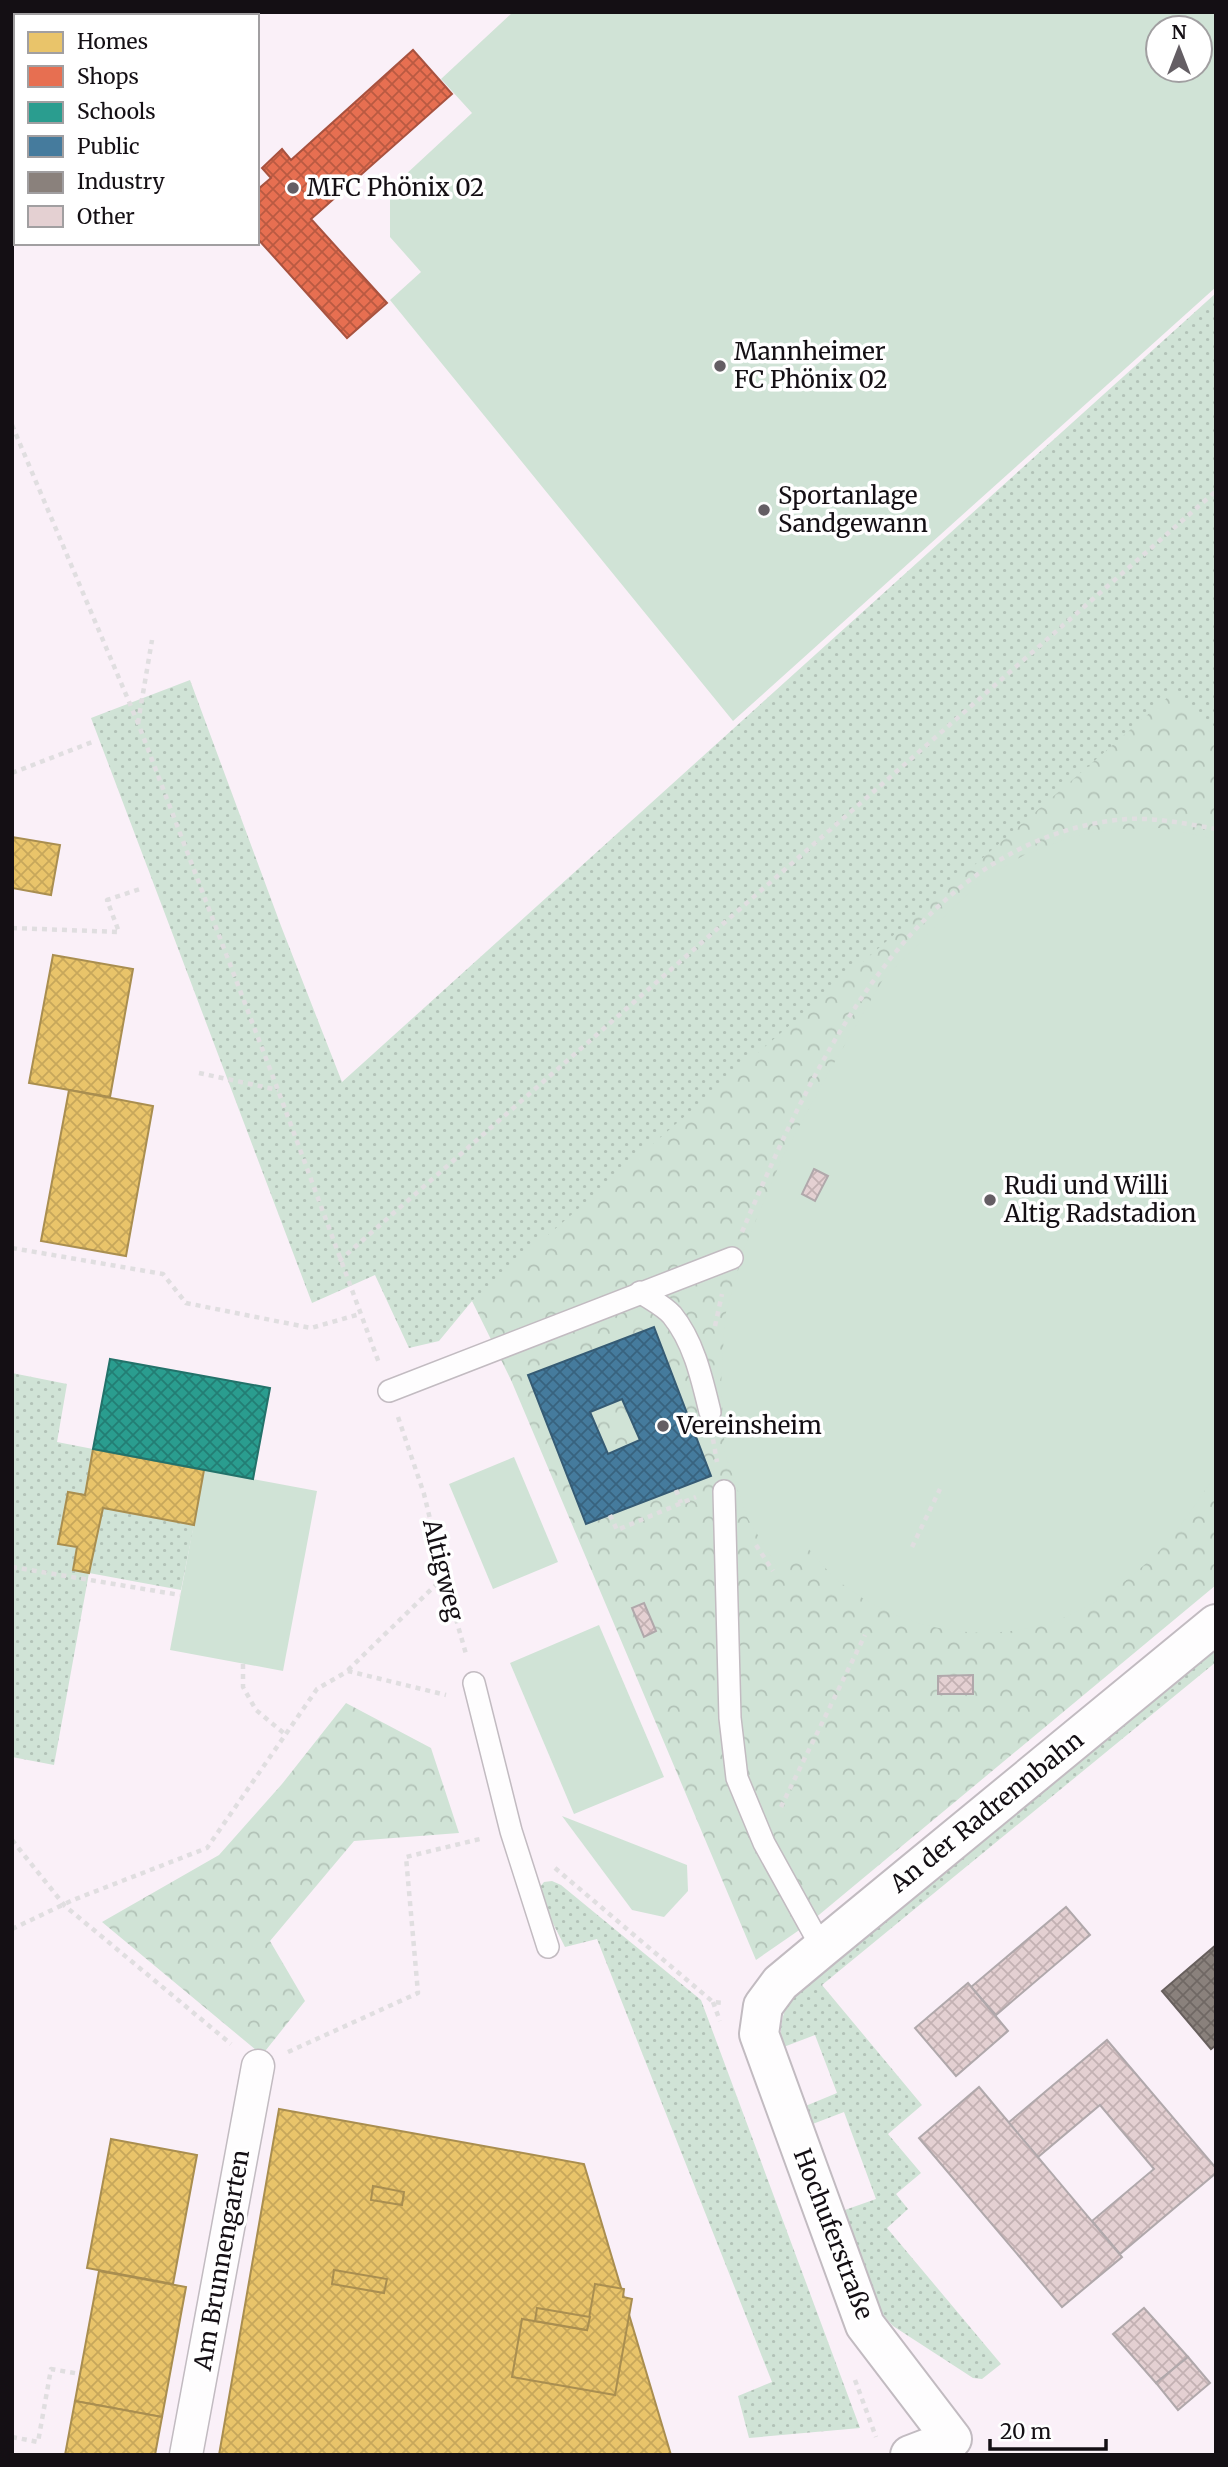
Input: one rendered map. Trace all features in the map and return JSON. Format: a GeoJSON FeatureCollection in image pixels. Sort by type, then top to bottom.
{"type":"FeatureCollection","features":[{"type":"Feature","properties":{"kind":"street","name":"An der Radrennbahn"},"geometry":{"type":"LineString","coordinates":[[763,2006],[780,1983],[1216,1624]]}},
{"type":"Feature","properties":{"kind":"street","name":"Hochuferstraße"},"geometry":{"type":"LineString","coordinates":[[763,2006],[759,2034],[866,2325],[953,2439],[910,2455]]}},
{"type":"Feature","properties":{"kind":"street","name":"Am Brunnengarten"},"geometry":{"type":"LineString","coordinates":[[186,2455],[258,2066]]}},
{"type":"Feature","properties":{"kind":"lane"},"geometry":{"type":"LineString","coordinates":[[389,1391],[732,1258]]}},
{"type":"Feature","properties":{"kind":"lane"},"geometry":{"type":"LineString","coordinates":[[640,1292],[671,1314],[690,1346],[701,1375],[709,1412]]}},
{"type":"Feature","properties":{"kind":"lane"},"geometry":{"type":"LineString","coordinates":[[724,1491],[730,1718],[737,1779],[764,1843],[822,1948]]}},
{"type":"Feature","properties":{"kind":"lane"},"geometry":{"type":"LineString","coordinates":[[477,1693],[511,1831],[548,1947]]}},
{"type":"Feature","properties":{"kind":"path","name":"Altigweg"},"geometry":{"type":"LineString","coordinates":[[12,425],[138,723],[389,1391],[424,1494],[477,1693]]}},
{"type":"Feature","properties":{"kind":"path"},"geometry":{"type":"LineString","coordinates":[[340,1261],[1216,491]]}},
{"type":"Feature","properties":{"kind":"path"},"geometry":{"type":"LineString","coordinates":[[138,723],[152,640]]}},
{"type":"Feature","properties":{"kind":"path"},"geometry":{"type":"LineString","coordinates":[[12,773],[95,741]]}},
{"type":"Feature","properties":{"kind":"path"},"geometry":{"type":"LineString","coordinates":[[732,1258],[778,1148],[822,1065],[875,977],[926,917],[975,875],[1010,853],[1022,846],[1070,830],[1116,820],[1163,819],[1216,828]]}},
{"type":"Feature","properties":{"kind":"path"},"geometry":{"type":"LineString","coordinates":[[12,928],[119,932],[107,900],[143,888]]}},
{"type":"Feature","properties":{"kind":"path"},"geometry":{"type":"LineString","coordinates":[[199,1073],[278,1090]]}},
{"type":"Feature","properties":{"kind":"path"},"geometry":{"type":"LineString","coordinates":[[12,1248],[163,1274],[186,1303],[312,1328],[360,1314]]}},
{"type":"Feature","properties":{"kind":"path"},"geometry":{"type":"LineString","coordinates":[[912,1547],[940,1489]]}},
{"type":"Feature","properties":{"kind":"path"},"geometry":{"type":"LineString","coordinates":[[676,1490],[681,1503]]}},
{"type":"Feature","properties":{"kind":"path"},"geometry":{"type":"LineString","coordinates":[[610,1515],[617,1530],[702,1494]]}},
{"type":"Feature","properties":{"kind":"path"},"geometry":{"type":"LineString","coordinates":[[12,1567],[180,1595]]}},
{"type":"Feature","properties":{"kind":"path"},"geometry":{"type":"LineString","coordinates":[[12,1929],[73,1900],[207,1848],[317,1689],[348,1671],[444,1577]]}},
{"type":"Feature","properties":{"kind":"path"},"geometry":{"type":"LineString","coordinates":[[764,1843],[865,1635]]}},
{"type":"Feature","properties":{"kind":"path"},"geometry":{"type":"LineString","coordinates":[[243,1664],[243,1687],[256,1710],[286,1735]]}},
{"type":"Feature","properties":{"kind":"path"},"geometry":{"type":"LineString","coordinates":[[348,1671],[477,1693]]}},
{"type":"Feature","properties":{"kind":"path"},"geometry":{"type":"LineString","coordinates":[[12,1840],[65,1906],[258,2066],[418,1993],[406,1857],[511,1831],[713,2002]]}},
{"type":"Feature","properties":{"kind":"path"},"geometry":{"type":"LineString","coordinates":[[12,2437],[38,2442],[51,2369],[80,2374]]}},
{"type":"Feature","properties":{"kind":"green space"},"geometry":{"type":"Polygon","coordinates":[[[12,12],[80,12],[81,14],[14,14],[12,208],[12,12]]]}},
{"type":"Feature","properties":{"kind":"green space","name":"Sportanlage Sandgewann"},"geometry":{"type":"Polygon","coordinates":[[[513,12],[1216,12],[1216,287],[733,721],[390,300],[421,272],[390,237],[390,189],[472,113],[441,79],[513,12]]]}},
{"type":"Feature","properties":{"kind":"green space"},"geometry":{"type":"Polygon","coordinates":[[[1216,293],[1216,770],[472,1301],[439,1341],[409,1348],[375,1275],[312,1303],[91,718],[190,680],[342,1082],[1216,293]]]}},
{"type":"Feature","properties":{"kind":"green space"},"geometry":{"type":"Polygon","coordinates":[[[1176,690],[1216,739],[1216,1585],[808,1924],[756,1960],[511,1380],[472,1301],[1176,690]]]}},
{"type":"Feature","properties":{"kind":"green space","name":"Rudi und Willi Altig Radstadion"},"geometry":{"type":"Polygon","coordinates":[[[1162,828],[1216,839],[1216,1474],[1178,1529],[1142,1567],[1093,1603],[1043,1625],[983,1633],[922,1624],[866,1600],[836,1579],[804,1544],[778,1568],[748,1519],[725,1454],[721,1385],[725,1316],[745,1246],[784,1154],[882,981],[980,881],[1026,854],[1074,836],[1117,829],[1162,828]]]}},
{"type":"Feature","properties":{"kind":"green space"},"geometry":{"type":"Polygon","coordinates":[[[12,1373],[67,1384],[57,1442],[93,1449],[85,1495],[59,1544],[77,1547],[73,1570],[89,1573],[54,1765],[12,1757],[12,1373]]]}},
{"type":"Feature","properties":{"kind":"green space"},"geometry":{"type":"Polygon","coordinates":[[[514,1457],[558,1562],[493,1589],[449,1484],[514,1457]]]}},
{"type":"Feature","properties":{"kind":"green space"},"geometry":{"type":"Polygon","coordinates":[[[204,1470],[317,1491],[283,1671],[170,1650],[204,1470]]]}},
{"type":"Feature","properties":{"kind":"green space"},"geometry":{"type":"Polygon","coordinates":[[[103,1508],[194,1525],[181,1590],[89,1573],[103,1508]]]}},
{"type":"Feature","properties":{"kind":"green space"},"geometry":{"type":"Polygon","coordinates":[[[599,1625],[664,1777],[574,1814],[510,1663],[599,1625]]]}},
{"type":"Feature","properties":{"kind":"green space"},"geometry":{"type":"Polygon","coordinates":[[[1216,1646],[1216,1662],[822,1985],[922,2105],[888,2134],[921,2173],[896,2194],[908,2209],[887,2228],[1001,2364],[982,2379],[973,2378],[893,2326],[875,2302],[842,2211],[876,2199],[844,2112],[810,2125],[803,2107],[837,2093],[815,2035],[781,2048],[784,2013],[794,1994],[1216,1646]]]}},
{"type":"Feature","properties":{"kind":"green space"},"geometry":{"type":"Polygon","coordinates":[[[346,1703],[431,1748],[459,1833],[354,1841],[270,1941],[305,2001],[262,2055],[102,1922],[219,1855],[282,1784],[346,1703]]]}},
{"type":"Feature","properties":{"kind":"green space"},"geometry":{"type":"Polygon","coordinates":[[[562,1816],[687,1865],[688,1891],[664,1917],[632,1910],[562,1816]]]}},
{"type":"Feature","properties":{"kind":"green space"},"geometry":{"type":"Polygon","coordinates":[[[552,1881],[561,1885],[701,2000],[860,2428],[749,2438],[738,2396],[772,2382],[597,1939],[565,1947],[540,1898],[539,1888],[544,1882],[552,1881]]]}},
{"type":"Feature","properties":{"kind":"building: Homes"},"geometry":{"type":"Polygon","coordinates":[[[12,837],[60,845],[51,895],[12,888],[12,837]]]}},
{"type":"Feature","properties":{"kind":"building: Homes"},"geometry":{"type":"Polygon","coordinates":[[[53,955],[133,969],[110,1097],[29,1083],[53,955]]]}},
{"type":"Feature","properties":{"kind":"building: Homes"},"geometry":{"type":"Polygon","coordinates":[[[69,1090],[153,1106],[126,1256],[41,1241],[69,1090]]]}},
{"type":"Feature","properties":{"kind":"building: Homes"},"geometry":{"type":"Polygon","coordinates":[[[93,1449],[204,1470],[194,1525],[103,1508],[89,1573],[73,1570],[77,1547],[58,1544],[68,1492],[85,1495],[93,1449]]]}},
{"type":"Feature","properties":{"kind":"building: Homes"},"geometry":{"type":"Polygon","coordinates":[[[279,2109],[584,2164],[671,2455],[219,2455],[279,2109]]]}},
{"type":"Feature","properties":{"kind":"building: Homes"},"geometry":{"type":"Polygon","coordinates":[[[111,2139],[197,2155],[173,2284],[87,2268],[111,2139]]]}},
{"type":"Feature","properties":{"kind":"building: Homes"},"geometry":{"type":"Polygon","coordinates":[[[373,2186],[404,2192],[402,2205],[371,2200],[373,2186]]]}},
{"type":"Feature","properties":{"kind":"building: Homes"},"geometry":{"type":"Polygon","coordinates":[[[334,2270],[387,2279],[384,2293],[332,2284],[334,2270]]]}},
{"type":"Feature","properties":{"kind":"building: Homes"},"geometry":{"type":"Polygon","coordinates":[[[99,2271],[186,2287],[162,2417],[75,2401],[99,2271]]]}},
{"type":"Feature","properties":{"kind":"building: Homes"},"geometry":{"type":"Polygon","coordinates":[[[595,2284],[624,2289],[623,2297],[632,2299],[615,2395],[512,2377],[522,2319],[587,2330],[595,2284]]]}},
{"type":"Feature","properties":{"kind":"building: Homes"},"geometry":{"type":"Polygon","coordinates":[[[537,2308],[590,2317],[587,2330],[535,2321],[537,2308]]]}},
{"type":"Feature","properties":{"kind":"building: Homes"},"geometry":{"type":"Polygon","coordinates":[[[75,2401],[162,2417],[155,2455],[65,2455],[75,2401]]]}},
{"type":"Feature","properties":{"kind":"building: Shops"},"geometry":{"type":"Polygon","coordinates":[[[413,50],[452,94],[311,219],[387,303],[347,338],[259,240],[259,188],[271,178],[262,168],[282,149],[291,160],[413,50]]]}},
{"type":"Feature","properties":{"kind":"building: Schools"},"geometry":{"type":"Polygon","coordinates":[[[110,1359],[270,1388],[253,1479],[93,1449],[110,1359]]]}},
{"type":"Feature","properties":{"kind":"building: Public","name":"Vereinsheim"},"geometry":{"type":"Polygon","coordinates":[[[654,1327],[711,1476],[586,1524],[528,1375],[654,1327]],[[622,1399],[590,1412],[608,1454],[640,1440],[622,1399]]]}},
{"type":"Feature","properties":{"kind":"building: Industry"},"geometry":{"type":"Polygon","coordinates":[[[1216,1945],[1216,2045],[1211,2049],[1162,1991],[1216,1945]]]}},
{"type":"Feature","properties":{"kind":"building: Other"},"geometry":{"type":"Polygon","coordinates":[[[814,1169],[828,1176],[815,1201],[802,1194],[814,1169]]]}},
{"type":"Feature","properties":{"kind":"building: Other"},"geometry":{"type":"Polygon","coordinates":[[[644,1603],[656,1631],[644,1637],[632,1608],[644,1603]]]}},
{"type":"Feature","properties":{"kind":"building: Other"},"geometry":{"type":"Polygon","coordinates":[[[973,1675],[973,1694],[938,1694],[938,1676],[973,1675]]]}},
{"type":"Feature","properties":{"kind":"building: Other"},"geometry":{"type":"Polygon","coordinates":[[[1066,1907],[1090,1935],[996,2015],[971,1987],[1066,1907]]]}},
{"type":"Feature","properties":{"kind":"building: Other"},"geometry":{"type":"Polygon","coordinates":[[[968,1983],[1008,2031],[956,2076],[915,2028],[968,1983]]]}},
{"type":"Feature","properties":{"kind":"building: Other"},"geometry":{"type":"Polygon","coordinates":[[[1107,2040],[1216,2168],[1216,2173],[1120,2254],[1092,2221],[1154,2169],[1100,2105],[1038,2157],[1008,2123],[1107,2040]]]}},
{"type":"Feature","properties":{"kind":"building: Other"},"geometry":{"type":"Polygon","coordinates":[[[979,2087],[1122,2257],[1062,2307],[919,2138],[979,2087]]]}},
{"type":"Feature","properties":{"kind":"building: Other"},"geometry":{"type":"Polygon","coordinates":[[[1144,2308],[1188,2357],[1156,2383],[1113,2334],[1144,2308]]]}},
{"type":"Feature","properties":{"kind":"building: Other"},"geometry":{"type":"Polygon","coordinates":[[[1188,2357],[1210,2383],[1178,2410],[1156,2383],[1188,2357]]]}},
{"type":"Feature","properties":{"kind":"place","name":"MFC Phönix 02"},"geometry":{"type":"Point","coordinates":[293,188]}},
{"type":"Feature","properties":{"kind":"place","name":"Mannheimer FC Phönix 02"},"geometry":{"type":"Point","coordinates":[720,366]}},
{"type":"Feature","properties":{"kind":"place","name":"Sportanlage Sandgewann"},"geometry":{"type":"Point","coordinates":[764,510]}},
{"type":"Feature","properties":{"kind":"place","name":"Rudi und Willi Altig Radstadion"},"geometry":{"type":"Point","coordinates":[990,1200]}},
{"type":"Feature","properties":{"kind":"place","name":"Vereinsheim"},"geometry":{"type":"Point","coordinates":[663,1426]}}]}
